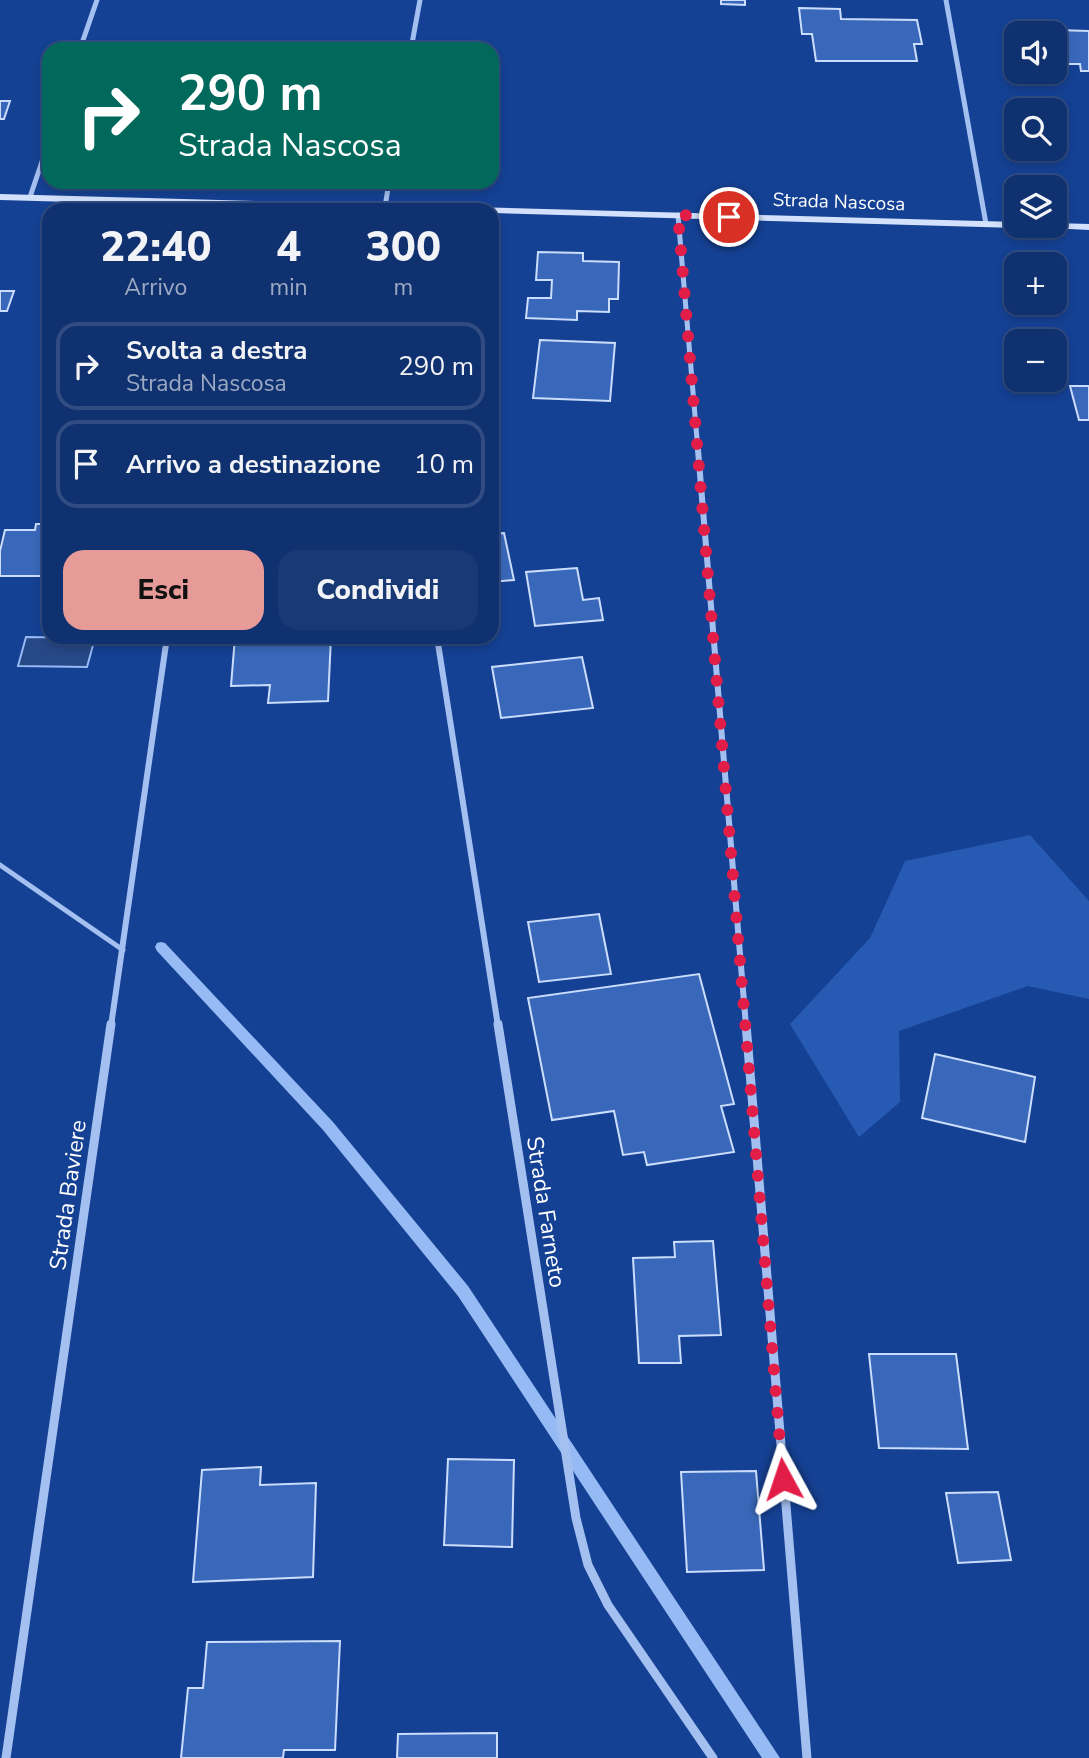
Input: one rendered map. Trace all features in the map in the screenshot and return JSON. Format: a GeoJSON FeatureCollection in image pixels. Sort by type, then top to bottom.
{"type":"FeatureCollection","features":[{"type":"Feature","properties":{"kind":"street"},"geometry":{"type":"LineString","coordinates":[[82,42],[97,0]]}},
{"type":"Feature","properties":{"kind":"street"},"geometry":{"type":"LineString","coordinates":[[412,42],[420,0]]}},
{"type":"Feature","properties":{"kind":"street"},"geometry":{"type":"LineString","coordinates":[[946,0],[986,224]]}},
{"type":"Feature","properties":{"kind":"street"},"geometry":{"type":"LineString","coordinates":[[30,197],[42,162]]}},
{"type":"Feature","properties":{"kind":"street","name":"Strada Nascosa"},"geometry":{"type":"LineString","coordinates":[[0,197],[162,203]]}},
{"type":"Feature","properties":{"kind":"street","name":"Strada Nascosa"},"geometry":{"type":"LineString","coordinates":[[499,210],[1004,225]]}},
{"type":"Feature","properties":{"kind":"street"},"geometry":{"type":"LineString","coordinates":[[678,215],[806,1756]]}},
{"type":"Feature","properties":{"kind":"street"},"geometry":{"type":"LineString","coordinates":[[1067,226],[1089,227]]}},
{"type":"Feature","properties":{"kind":"street","name":"Strada Baviere"},"geometry":{"type":"LineString","coordinates":[[6,1758],[166,644]]}},
{"type":"Feature","properties":{"kind":"street","name":"Strada Farneto"},"geometry":{"type":"LineString","coordinates":[[438,644],[567,1472],[582,1542],[598,1585],[618,1621],[713,1758]]}},
{"type":"Feature","properties":{"kind":"lane"},"geometry":{"type":"LineString","coordinates":[[0,865],[123,950]]}},
{"type":"Feature","properties":{"kind":"shaded area"},"geometry":{"type":"Polygon","coordinates":[[[26,637],[42,637],[42,644],[93,644],[87,667],[18,666],[26,637]]]}},
{"type":"Feature","properties":{"kind":"shaded area"},"geometry":{"type":"Polygon","coordinates":[[[1030,835],[1089,901],[1089,999],[1028,986],[899,1031],[900,1102],[859,1137],[790,1024],[870,938],[905,861],[1030,835]]]}},
{"type":"Feature","properties":{"kind":"building"},"geometry":{"type":"Polygon","coordinates":[[[721,0],[745,0],[745,5],[721,4],[721,0]]]}},
{"type":"Feature","properties":{"kind":"building"},"geometry":{"type":"Polygon","coordinates":[[[799,8],[840,9],[841,19],[917,20],[922,44],[914,44],[917,61],[816,61],[812,34],[802,34],[799,8]]]}},
{"type":"Feature","properties":{"kind":"building"},"geometry":{"type":"Polygon","coordinates":[[[1067,30],[1089,31],[1089,71],[1081,71],[1080,64],[1067,64],[1067,30]]]}},
{"type":"Feature","properties":{"kind":"building"},"geometry":{"type":"Polygon","coordinates":[[[0,101],[10,101],[4,119],[0,119],[0,101]]]}},
{"type":"Feature","properties":{"kind":"building"},"geometry":{"type":"Polygon","coordinates":[[[538,252],[583,253],[583,261],[619,262],[618,299],[609,299],[609,312],[577,311],[577,320],[526,318],[528,298],[551,298],[552,280],[536,280],[538,252]]]}},
{"type":"Feature","properties":{"kind":"building"},"geometry":{"type":"Polygon","coordinates":[[[0,291],[14,291],[7,311],[0,311],[0,291]]]}},
{"type":"Feature","properties":{"kind":"building"},"geometry":{"type":"Polygon","coordinates":[[[540,340],[615,343],[610,401],[533,398],[540,340]]]}},
{"type":"Feature","properties":{"kind":"building"},"geometry":{"type":"Polygon","coordinates":[[[1070,386],[1089,386],[1089,420],[1079,420],[1070,386]]]}},
{"type":"Feature","properties":{"kind":"building"},"geometry":{"type":"Polygon","coordinates":[[[36,524],[42,524],[42,576],[0,576],[0,551],[5,530],[35,530],[36,524]]]}},
{"type":"Feature","properties":{"kind":"building"},"geometry":{"type":"Polygon","coordinates":[[[499,533],[504,533],[514,580],[499,581],[499,533]]]}},
{"type":"Feature","properties":{"kind":"building"},"geometry":{"type":"Polygon","coordinates":[[[577,568],[583,600],[599,598],[603,620],[535,626],[526,572],[577,568]]]}},
{"type":"Feature","properties":{"kind":"building"},"geometry":{"type":"Polygon","coordinates":[[[234,644],[331,644],[328,701],[268,703],[270,685],[231,686],[234,644]]]}},
{"type":"Feature","properties":{"kind":"building"},"geometry":{"type":"Polygon","coordinates":[[[582,657],[593,708],[501,718],[492,667],[582,657]]]}},
{"type":"Feature","properties":{"kind":"building"},"geometry":{"type":"Polygon","coordinates":[[[599,914],[611,974],[539,982],[528,922],[599,914]]]}},
{"type":"Feature","properties":{"kind":"building"},"geometry":{"type":"Polygon","coordinates":[[[699,974],[734,1104],[721,1106],[734,1152],[647,1165],[644,1152],[623,1155],[614,1111],[552,1120],[528,998],[699,974]]]}},
{"type":"Feature","properties":{"kind":"building"},"geometry":{"type":"Polygon","coordinates":[[[935,1054],[1035,1077],[1025,1142],[922,1118],[935,1054]]]}},
{"type":"Feature","properties":{"kind":"building"},"geometry":{"type":"Polygon","coordinates":[[[713,1241],[721,1335],[679,1336],[681,1363],[639,1363],[633,1258],[675,1257],[674,1242],[713,1241]]]}},
{"type":"Feature","properties":{"kind":"building"},"geometry":{"type":"Polygon","coordinates":[[[869,1354],[956,1354],[968,1449],[879,1448],[869,1354]]]}},
{"type":"Feature","properties":{"kind":"building"},"geometry":{"type":"Polygon","coordinates":[[[448,1459],[514,1460],[512,1547],[444,1545],[448,1459]]]}},
{"type":"Feature","properties":{"kind":"building"},"geometry":{"type":"Polygon","coordinates":[[[261,1467],[260,1485],[316,1483],[313,1577],[193,1582],[202,1470],[261,1467]]]}},
{"type":"Feature","properties":{"kind":"building"},"geometry":{"type":"Polygon","coordinates":[[[756,1471],[764,1570],[687,1572],[681,1472],[756,1471]]]}},
{"type":"Feature","properties":{"kind":"building"},"geometry":{"type":"Polygon","coordinates":[[[998,1492],[1011,1560],[958,1563],[946,1493],[998,1492]]]}},
{"type":"Feature","properties":{"kind":"building"},"geometry":{"type":"Polygon","coordinates":[[[340,1641],[335,1750],[284,1750],[283,1758],[181,1758],[188,1688],[203,1688],[207,1642],[340,1641]]]}},
{"type":"Feature","properties":{"kind":"building"},"geometry":{"type":"Polygon","coordinates":[[[497,1733],[497,1758],[397,1758],[398,1734],[497,1733]]]}},
{"type":"Feature","properties":{"kind":"waterway"},"geometry":{"type":"LineString","coordinates":[[161,947],[328,1126],[463,1291],[772,1758]]}},
{"type":"Feature","properties":{"kind":"route"},"geometry":{"type":"LineString","coordinates":[[729,217],[678,215],[783,1479]]}}]}
